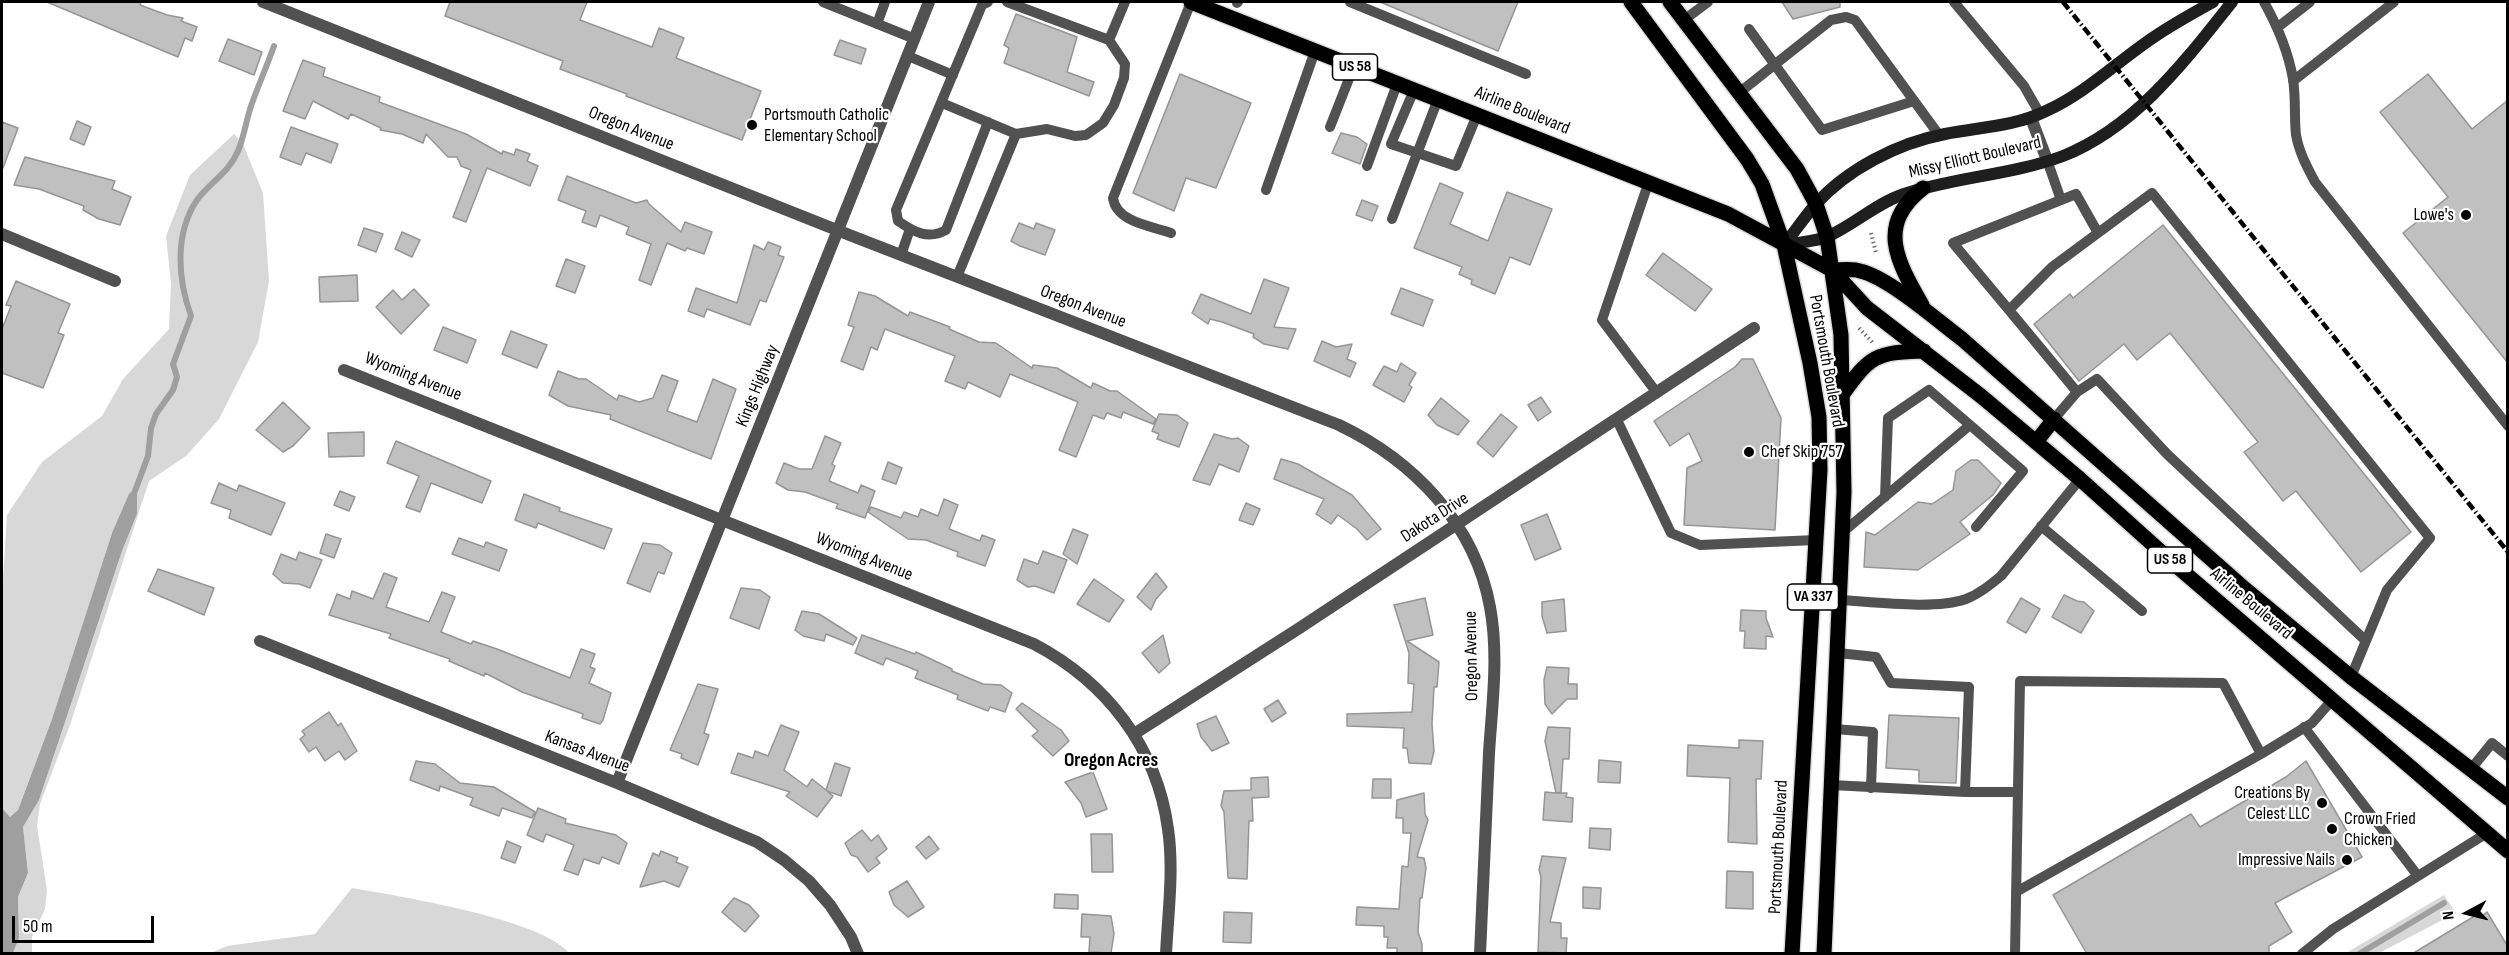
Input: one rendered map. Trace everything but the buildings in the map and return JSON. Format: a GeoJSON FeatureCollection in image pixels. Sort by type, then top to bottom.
{"type":"FeatureCollection","features":[{"type":"Feature","properties":{"kind":"main road","name":"Airline Boulevard"},"geometry":{"type":"LineString","coordinates":[[1191,2],[1728,214],[1832,270],[1867,308],[1924,351],[2080,479],[2179,568],[2508,851]]}},
{"type":"Feature","properties":{"kind":"main road","name":"Portsmouth Boulevard"},"geometry":{"type":"LineString","coordinates":[[1631,2],[1762,184],[1784,244],[1810,363],[1819,417],[1820,471],[1792,954]]}},
{"type":"Feature","properties":{"kind":"main road","name":"Portsmouth Boulevard"},"geometry":{"type":"LineString","coordinates":[[1670,2],[1797,169],[1816,204],[1827,237],[1840,328],[1843,532],[1824,954]]}},
{"type":"Feature","properties":{"kind":"main road"},"geometry":{"type":"LineString","coordinates":[[1923,188],[1909,199],[1900,211],[1894,240],[1905,276],[1924,310]]}},
{"type":"Feature","properties":{"kind":"main road","name":"Airline Boulevard"},"geometry":{"type":"LineString","coordinates":[[1832,270],[1859,270],[1872,275],[1962,339],[2236,582],[2351,677],[2508,798]]}},
{"type":"Feature","properties":{"kind":"main road"},"geometry":{"type":"LineString","coordinates":[[1842,395],[1864,365],[1873,359],[1885,353],[1924,351]]}},
{"type":"Feature","properties":{"kind":"main road"},"geometry":{"type":"LineString","coordinates":[[2036,442],[2054,419]]}},
{"type":"Feature","properties":{"kind":"main road"},"geometry":{"type":"LineString","coordinates":[[2333,699],[2351,677]]}},
{"type":"Feature","properties":{"kind":"street","name":"Oregon Avenue"},"geometry":{"type":"LineString","coordinates":[[263,2],[839,231],[1359,434],[1389,454],[1417,477],[1458,524],[1482,577],[1490,608],[1494,639],[1480,954]]}},
{"type":"Feature","properties":{"kind":"street","name":"Kings Highway"},"geometry":{"type":"LineString","coordinates":[[617,783],[929,2]]}},
{"type":"Feature","properties":{"kind":"street","name":"Missy Elliott Boulevard"},"geometry":{"type":"LineString","coordinates":[[1784,244],[1816,204],[1844,179],[1878,157],[1939,135],[2008,125],[2036,116],[2061,104],[2154,37],[2213,2]]}},
{"type":"Feature","properties":{"kind":"street","name":"Missy Elliott Boulevard"},"geometry":{"type":"LineString","coordinates":[[1784,244],[1827,237],[1899,195],[2010,171],[2047,160],[2088,143],[2124,120],[2145,103],[2232,2]]}},
{"type":"Feature","properties":{"kind":"street"},"geometry":{"type":"LineString","coordinates":[[2036,116],[2047,160]]}},
{"type":"Feature","properties":{"kind":"street"},"geometry":{"type":"LineString","coordinates":[[2,234],[115,281]]}},
{"type":"Feature","properties":{"kind":"street","name":"Dakota Drive"},"geometry":{"type":"LineString","coordinates":[[1134,734],[1617,420],[1754,328]]}},
{"type":"Feature","properties":{"kind":"street","name":"Wyoming Avenue"},"geometry":{"type":"LineString","coordinates":[[344,370],[1034,644],[1081,673],[1109,699],[1134,734],[1157,778],[1168,829],[1171,863],[1166,954]]}},
{"type":"Feature","properties":{"kind":"street","name":"Kansas Avenue"},"geometry":{"type":"LineString","coordinates":[[260,641],[617,783],[757,842],[784,860],[830,905],[851,937],[858,954]]}},
{"type":"Feature","properties":{"kind":"lane"},"geometry":{"type":"LineString","coordinates":[[823,2],[915,39]]}},
{"type":"Feature","properties":{"kind":"lane"},"geometry":{"type":"LineString","coordinates":[[877,24],[885,2]]}},
{"type":"Feature","properties":{"kind":"lane"},"geometry":{"type":"LineString","coordinates":[[988,2],[982,5],[897,210],[898,221],[922,235],[937,235],[946,230],[988,122]]}},
{"type":"Feature","properties":{"kind":"lane"},"geometry":{"type":"LineString","coordinates":[[942,103],[1016,134],[1047,129],[1075,136],[1086,135],[1103,123],[1114,105],[1124,78],[1125,64],[1109,40],[1006,2]]}},
{"type":"Feature","properties":{"kind":"lane"},"geometry":{"type":"LineString","coordinates":[[1109,40],[1125,2]]}},
{"type":"Feature","properties":{"kind":"lane"},"geometry":{"type":"LineString","coordinates":[[1172,233],[1120,214],[1114,207],[1113,198],[1191,2]]}},
{"type":"Feature","properties":{"kind":"lane"},"geometry":{"type":"LineString","coordinates":[[1350,2],[1526,74]]}},
{"type":"Feature","properties":{"kind":"lane"},"geometry":{"type":"LineString","coordinates":[[1684,20],[1708,2]]}},
{"type":"Feature","properties":{"kind":"lane"},"geometry":{"type":"LineString","coordinates":[[1954,2],[2024,86],[2036,116]]}},
{"type":"Feature","properties":{"kind":"lane"},"geometry":{"type":"LineString","coordinates":[[2264,2],[2278,27],[2288,54],[2293,81],[2297,138],[2304,161],[2315,182],[2508,426]]}},
{"type":"Feature","properties":{"kind":"lane"},"geometry":{"type":"LineString","coordinates":[[2278,27],[2310,2]]}},
{"type":"Feature","properties":{"kind":"lane"},"geometry":{"type":"LineString","coordinates":[[2293,81],[2394,2]]}},
{"type":"Feature","properties":{"kind":"lane"},"geometry":{"type":"LineString","coordinates":[[1740,92],[1831,20],[1846,17],[1855,20],[1939,135]]}},
{"type":"Feature","properties":{"kind":"lane"},"geometry":{"type":"LineString","coordinates":[[1749,29],[1773,66],[1822,130],[1914,101]]}},
{"type":"Feature","properties":{"kind":"lane"},"geometry":{"type":"LineString","coordinates":[[1266,190],[1315,51]]}},
{"type":"Feature","properties":{"kind":"lane"},"geometry":{"type":"LineString","coordinates":[[908,56],[953,75]]}},
{"type":"Feature","properties":{"kind":"lane"},"geometry":{"type":"LineString","coordinates":[[1330,127],[1354,66]]}},
{"type":"Feature","properties":{"kind":"lane"},"geometry":{"type":"LineString","coordinates":[[1367,166],[1397,84]]}},
{"type":"Feature","properties":{"kind":"lane"},"geometry":{"type":"LineString","coordinates":[[1414,90],[1391,144],[1456,166],[1478,115]]}},
{"type":"Feature","properties":{"kind":"lane"},"geometry":{"type":"LineString","coordinates":[[1392,219],[1438,99]]}},
{"type":"Feature","properties":{"kind":"lane"},"geometry":{"type":"LineString","coordinates":[[957,277],[1016,134]]}},
{"type":"Feature","properties":{"kind":"lane"},"geometry":{"type":"LineString","coordinates":[[2047,160],[2061,200]]}},
{"type":"Feature","properties":{"kind":"lane"},"geometry":{"type":"LineString","coordinates":[[1648,184],[1602,320],[1658,393]]}},
{"type":"Feature","properties":{"kind":"lane"},"geometry":{"type":"LineString","coordinates":[[2009,310],[2052,267],[2152,193],[2430,538],[2387,590],[2351,677]]}},
{"type":"Feature","properties":{"kind":"lane"},"geometry":{"type":"LineString","coordinates":[[2077,392],[1953,243],[2076,194],[2098,233]]}},
{"type":"Feature","properties":{"kind":"lane"},"geometry":{"type":"LineString","coordinates":[[901,255],[910,229]]}},
{"type":"Feature","properties":{"kind":"lane"},"geometry":{"type":"LineString","coordinates":[[2054,419],[2077,392],[2097,379],[2167,454],[2366,641]]}},
{"type":"Feature","properties":{"kind":"lane"},"geometry":{"type":"LineString","coordinates":[[1885,497],[1888,418],[1929,390],[2023,471],[1976,527]]}},
{"type":"Feature","properties":{"kind":"lane"},"geometry":{"type":"LineString","coordinates":[[1617,420],[1671,533],[1700,545],[1816,540]]}},
{"type":"Feature","properties":{"kind":"lane"},"geometry":{"type":"LineString","coordinates":[[1843,532],[1971,426]]}},
{"type":"Feature","properties":{"kind":"lane"},"geometry":{"type":"LineString","coordinates":[[1840,600],[1946,604],[1966,599],[1985,589],[2001,576],[2080,479]]}},
{"type":"Feature","properties":{"kind":"lane"},"geometry":{"type":"LineString","coordinates":[[2041,526],[2142,611]]}},
{"type":"Feature","properties":{"kind":"lane"},"geometry":{"type":"LineString","coordinates":[[1838,654],[1876,657],[1891,683],[1969,687],[1965,792]]}},
{"type":"Feature","properties":{"kind":"lane"},"geometry":{"type":"LineString","coordinates":[[2015,954],[2020,681],[2223,683],[2261,754]]}},
{"type":"Feature","properties":{"kind":"lane"},"geometry":{"type":"LineString","coordinates":[[2016,892],[2312,723],[2333,699]]}},
{"type":"Feature","properties":{"kind":"lane"},"geometry":{"type":"LineString","coordinates":[[2304,727],[2418,876]]}},
{"type":"Feature","properties":{"kind":"lane"},"geometry":{"type":"LineString","coordinates":[[1834,729],[1873,732],[1871,788]]}},
{"type":"Feature","properties":{"kind":"lane"},"geometry":{"type":"LineString","coordinates":[[2471,769],[2492,743],[2508,756]]}},
{"type":"Feature","properties":{"kind":"lane"},"geometry":{"type":"LineString","coordinates":[[1832,785],[1965,792],[2018,792]]}},
{"type":"Feature","properties":{"kind":"lane"},"geometry":{"type":"LineString","coordinates":[[2302,954],[2333,929],[2487,833]]}},
{"type":"Feature","properties":{"kind":"path"},"geometry":{"type":"LineString","coordinates":[[1871,233],[1876,253]]}},
{"type":"Feature","properties":{"kind":"path"},"geometry":{"type":"LineString","coordinates":[[1854,334],[1865,322]]}},
{"type":"Feature","properties":{"kind":"path"},"geometry":{"type":"LineString","coordinates":[[1859,328],[1878,349]]}},
{"type":"Feature","properties":{"kind":"shaded area"},"geometry":{"type":"Polygon","coordinates":[[[234,134],[243,144],[263,193],[269,281],[258,342],[219,419],[186,456],[149,481],[70,725],[40,804],[37,826],[47,890],[45,909],[32,937],[32,953],[13,953],[19,938],[18,897],[28,873],[23,827],[39,800],[122,551],[137,514],[112,533],[52,719],[18,810],[10,817],[2,808],[2,595],[7,515],[42,462],[102,416],[123,379],[169,329],[171,284],[166,236],[190,175],[234,134]]]}},
{"type":"Feature","properties":{"kind":"shaded area"},"geometry":{"type":"Polygon","coordinates":[[[137,486],[137,514],[122,551],[39,800],[23,827],[28,873],[18,897],[19,938],[13,953],[2,953],[2,808],[10,817],[18,810],[52,719],[112,533],[129,494],[137,486]]]}},
{"type":"Feature","properties":{"kind":"shaded area"},"geometry":{"type":"Polygon","coordinates":[[[352,888],[434,903],[501,920],[554,941],[569,953],[211,953],[227,946],[315,934],[352,888]]]}},
{"type":"Feature","properties":{"kind":"shaded area"},"geometry":{"type":"Polygon","coordinates":[[[2444,895],[2456,913],[2379,953],[2346,953],[2444,895]]]}},
{"type":"Feature","properties":{"kind":"waterway"},"geometry":{"type":"LineString","coordinates":[[135,491],[148,456],[151,428],[156,414],[173,390],[177,377],[173,364],[191,316],[181,272],[180,257],[185,227],[197,200],[230,165],[238,151],[251,106],[274,46]]}},
{"type":"Feature","properties":{"kind":"waterway"},"geometry":{"type":"LineString","coordinates":[[2359,954],[2444,903]]}},
{"type":"Feature","properties":{"kind":"railway"},"geometry":{"type":"LineString","coordinates":[[2063,2],[2508,552]]}},
{"type":"Feature","properties":{"kind":"place","name":"Portsmouth Catholic Elementary School"},"geometry":{"type":"Point","coordinates":[752,125]}},
{"type":"Feature","properties":{"kind":"place","name":"Lowe's"},"geometry":{"type":"Point","coordinates":[2466,215]}},
{"type":"Feature","properties":{"kind":"place","name":"Chef Skip 757"},"geometry":{"type":"Point","coordinates":[1749,452]}},
{"type":"Feature","properties":{"kind":"place","name":"Creations By Celest LLC"},"geometry":{"type":"Point","coordinates":[2322,803]}},
{"type":"Feature","properties":{"kind":"place","name":"Crown Fried Chicken"},"geometry":{"type":"Point","coordinates":[2332,829]}},
{"type":"Feature","properties":{"kind":"place","name":"Impressive Nails"},"geometry":{"type":"Point","coordinates":[2347,860]}},
{"type":"Feature","properties":{"kind":"district","name":"Oregon Acres"},"geometry":{"type":"Point","coordinates":[1111,761]}}]}
